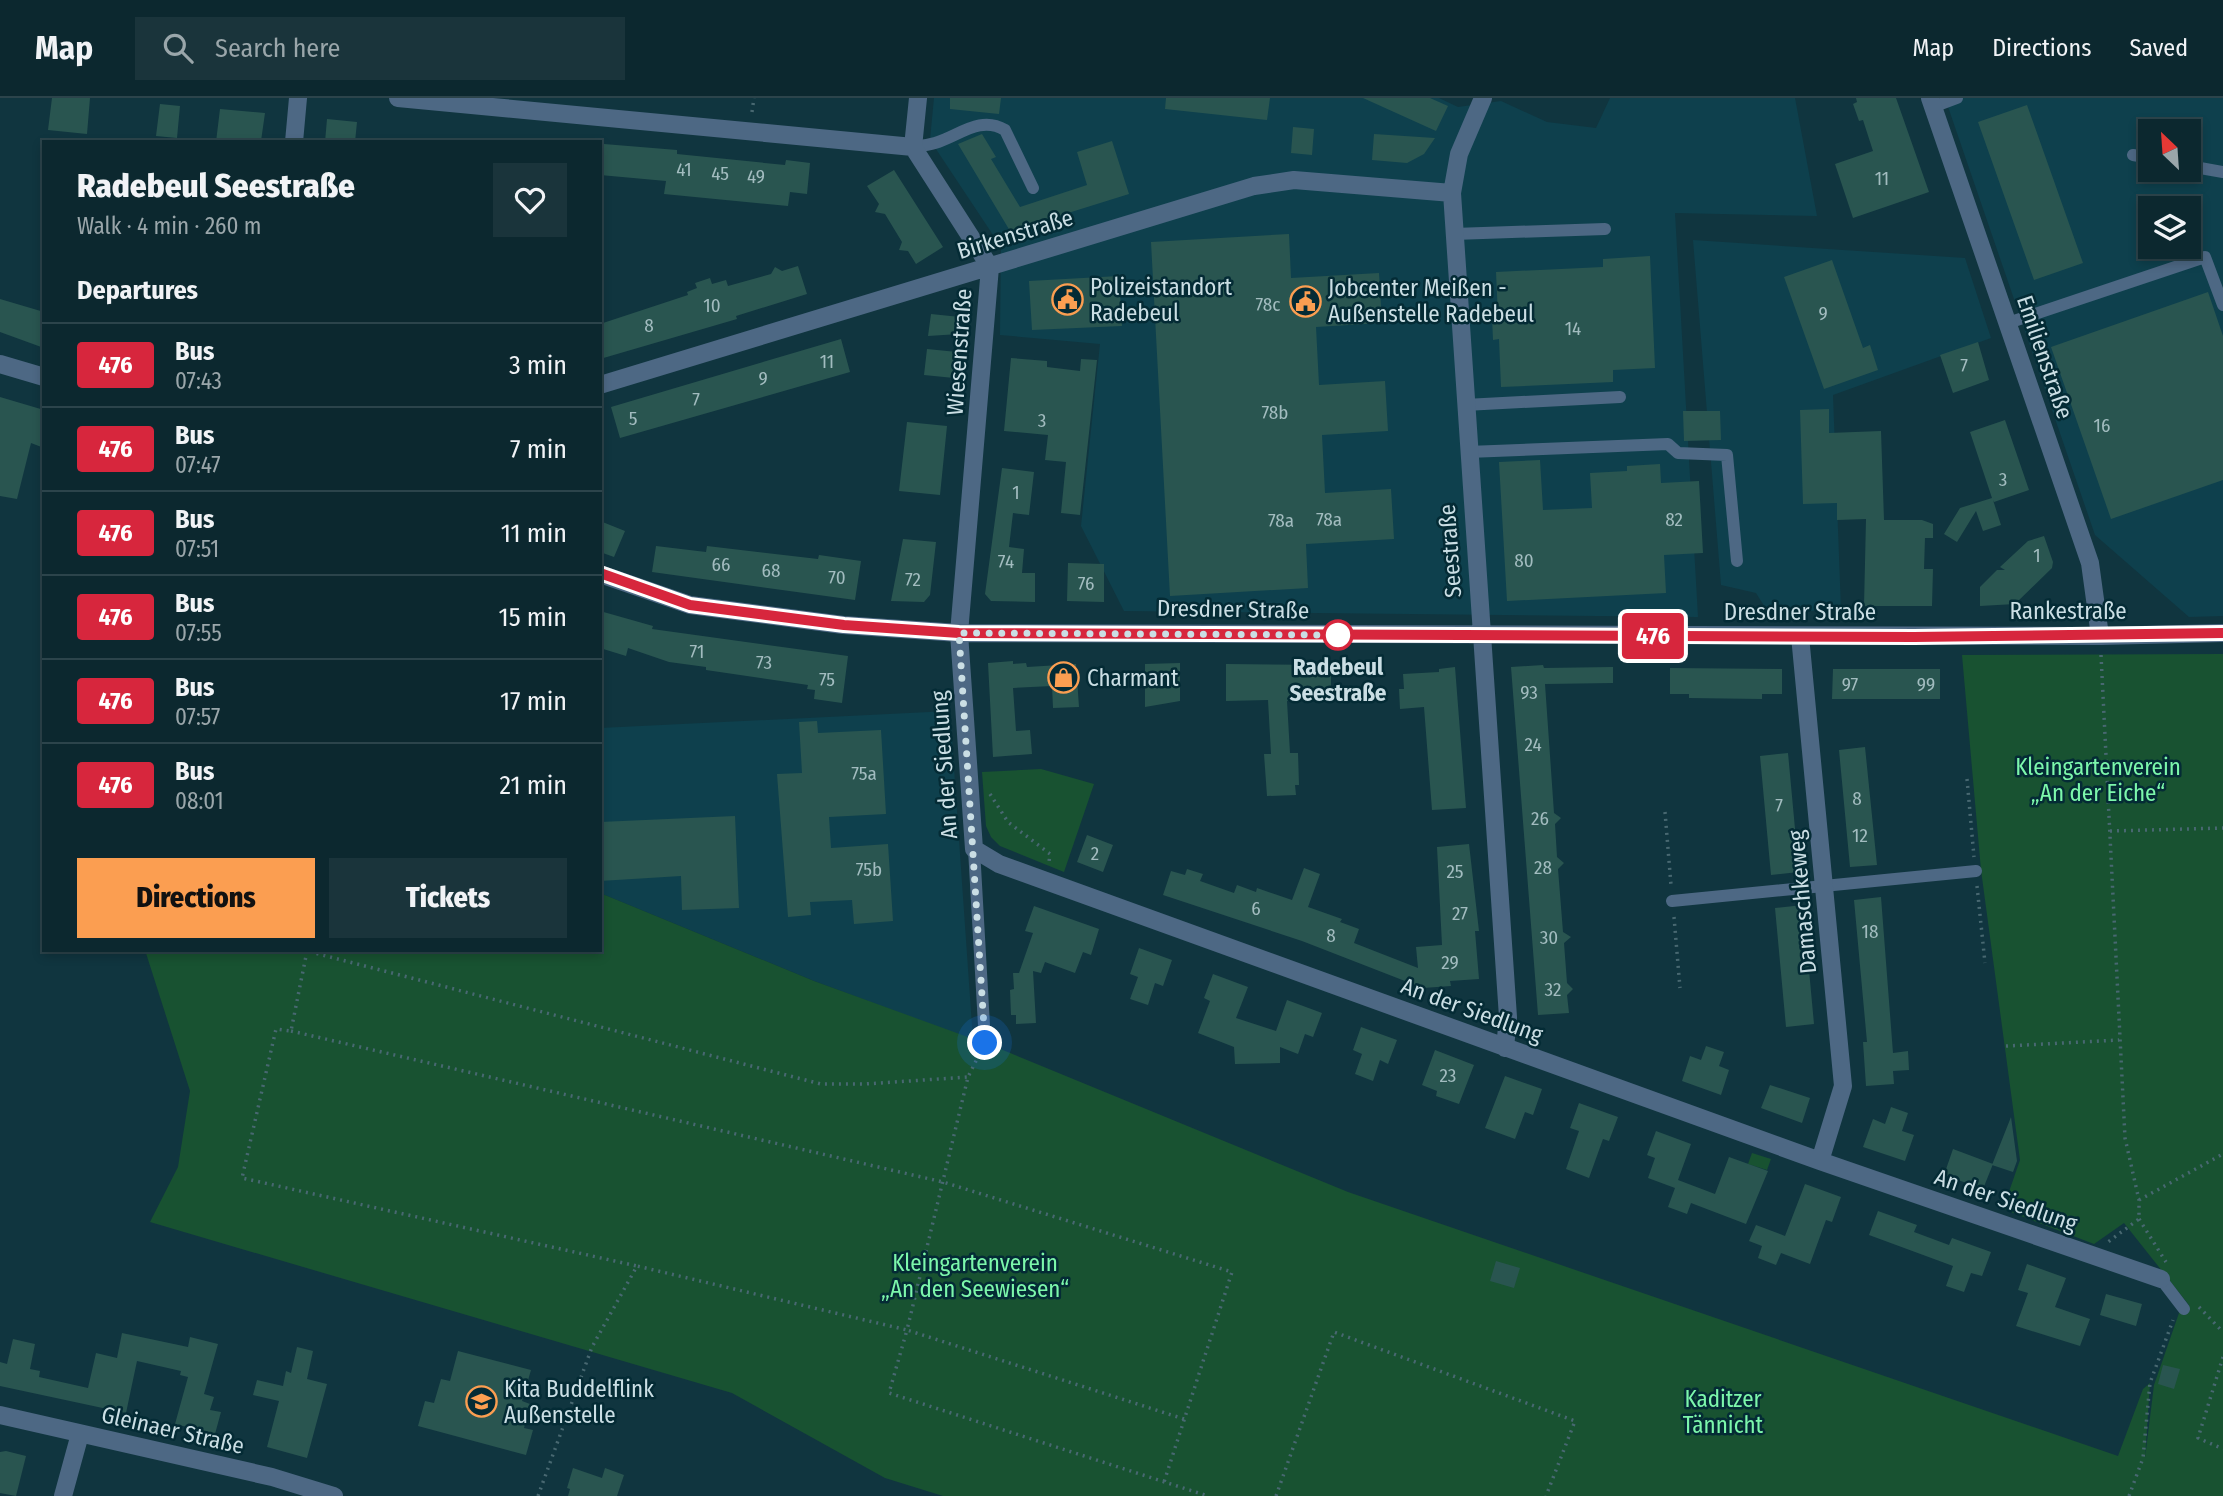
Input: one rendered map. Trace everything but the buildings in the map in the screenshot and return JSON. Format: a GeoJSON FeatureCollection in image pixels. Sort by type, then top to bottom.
{"type":"FeatureCollection","features":[{"type":"Feature","properties":{"kind":"street"},"geometry":{"type":"LineString","coordinates":[[294,140],[298,98]]}},
{"type":"Feature","properties":{"kind":"street"},"geometry":{"type":"LineString","coordinates":[[398,98],[913,147],[918,98]]}},
{"type":"Feature","properties":{"kind":"street","name":"Seestraße"},"geometry":{"type":"LineString","coordinates":[[1483,98],[1459,154],[1452,193],[1480,636],[1508,1017],[1505,1048]]}},
{"type":"Feature","properties":{"kind":"street","name":"Emilienstraße"},"geometry":{"type":"LineString","coordinates":[[1932,102],[2090,563],[2100,636]]}},
{"type":"Feature","properties":{"kind":"street","name":"Wiesenstraße"},"geometry":{"type":"LineString","coordinates":[[913,147],[990,267],[959,633]]}},
{"type":"Feature","properties":{"kind":"street","name":"Birkenstraße"},"geometry":{"type":"LineString","coordinates":[[602,384],[1254,186],[1294,180],[1452,193]]}},
{"type":"Feature","properties":{"kind":"street"},"geometry":{"type":"LineString","coordinates":[[0,364],[42,376]]}},
{"type":"Feature","properties":{"kind":"street","name":"Dresdner Straße"},"geometry":{"type":"LineString","coordinates":[[602,574],[690,605],[844,625],[959,633],[1914,637]]}},
{"type":"Feature","properties":{"kind":"street","name":"An der Siedlung"},"geometry":{"type":"LineString","coordinates":[[959,633],[974,849],[999,864],[1820,1161],[2161,1279]]}},
{"type":"Feature","properties":{"kind":"street","name":"Rankestraße"},"geometry":{"type":"LineString","coordinates":[[1914,637],[2223,633]]}},
{"type":"Feature","properties":{"kind":"street","name":"Damaschkeweg"},"geometry":{"type":"LineString","coordinates":[[1800,636],[1826,886],[1843,1086],[1820,1161]]}},
{"type":"Feature","properties":{"kind":"street","name":"Gleinaer Straße"},"geometry":{"type":"LineString","coordinates":[[0,1415],[272,1477],[334,1496]]}},
{"type":"Feature","properties":{"kind":"street"},"geometry":{"type":"LineString","coordinates":[[63,1496],[79,1434]]}},
{"type":"Feature","properties":{"kind":"lane"},"geometry":{"type":"LineString","coordinates":[[1932,102],[1957,98]]}},
{"type":"Feature","properties":{"kind":"lane"},"geometry":{"type":"LineString","coordinates":[[913,147],[937,143],[978,125],[998,126],[1005,130],[1033,188]]}},
{"type":"Feature","properties":{"kind":"lane"},"geometry":{"type":"LineString","coordinates":[[2133,155],[2138,156]]}},
{"type":"Feature","properties":{"kind":"lane"},"geometry":{"type":"LineString","coordinates":[[2202,168],[2223,172]]}},
{"type":"Feature","properties":{"kind":"lane"},"geometry":{"type":"LineString","coordinates":[[1454,234],[1605,229]]}},
{"type":"Feature","properties":{"kind":"lane"},"geometry":{"type":"LineString","coordinates":[[2008,323],[2205,257],[2220,287],[2223,304]]}},
{"type":"Feature","properties":{"kind":"lane"},"geometry":{"type":"LineString","coordinates":[[1465,405],[1620,397]]}},
{"type":"Feature","properties":{"kind":"lane"},"geometry":{"type":"LineString","coordinates":[[1468,452],[1668,444],[1678,453],[1727,455],[1737,561]]}},
{"type":"Feature","properties":{"kind":"lane"},"geometry":{"type":"LineString","coordinates":[[974,849],[985,1043]]}},
{"type":"Feature","properties":{"kind":"lane"},"geometry":{"type":"LineString","coordinates":[[1672,901],[1976,871]]}},
{"type":"Feature","properties":{"kind":"lane"},"geometry":{"type":"LineString","coordinates":[[2161,1279],[2181,1305]]}},
{"type":"Feature","properties":{"kind":"path"},"geometry":{"type":"LineString","coordinates":[[2089,1255],[2139,1219],[2139,1200],[2125,1138],[2100,636]]}},
{"type":"Feature","properties":{"kind":"path"},"geometry":{"type":"LineString","coordinates":[[968,784],[985,788],[1009,822],[1049,854],[1047,882]]}},
{"type":"Feature","properties":{"kind":"path"},"geometry":{"type":"LineString","coordinates":[[2110,831],[2223,828]]}},
{"type":"Feature","properties":{"kind":"path"},"geometry":{"type":"LineString","coordinates":[[291,1031],[305,952]]}},
{"type":"Feature","properties":{"kind":"path"},"geometry":{"type":"LineString","coordinates":[[309,952],[821,1084],[968,1077]]}},
{"type":"Feature","properties":{"kind":"path"},"geometry":{"type":"LineString","coordinates":[[1164,1482],[1232,1272],[943,1182],[276,1029],[242,1178],[637,1266],[907,1330],[1184,1419]]}},
{"type":"Feature","properties":{"kind":"path"},"geometry":{"type":"LineString","coordinates":[[2006,1046],[2119,1040]]}},
{"type":"Feature","properties":{"kind":"path"},"geometry":{"type":"LineString","coordinates":[[985,1043],[968,1077],[907,1330],[889,1393],[1208,1496]]}},
{"type":"Feature","properties":{"kind":"path"},"geometry":{"type":"LineString","coordinates":[[2139,1200],[2223,1154]]}},
{"type":"Feature","properties":{"kind":"path"},"geometry":{"type":"LineString","coordinates":[[538,1496],[592,1347],[637,1266]]}},
{"type":"Feature","properties":{"kind":"path"},"geometry":{"type":"LineString","coordinates":[[2129,1496],[2143,1458],[2150,1383],[2181,1305]]}},
{"type":"Feature","properties":{"kind":"path"},"geometry":{"type":"LineString","coordinates":[[1276,1496],[1334,1332],[1575,1421],[1546,1496]]}},
{"type":"Feature","properties":{"kind":"path"},"geometry":{"type":"LineString","coordinates":[[2223,1357],[2197,1438],[2223,1449]]}},
{"type":"Feature","properties":{"kind":"shaded area"},"geometry":{"type":"Polygon","coordinates":[[[934,98],[1439,98],[1458,107],[1501,101],[1547,122],[1596,128],[1610,98],[1795,98],[1817,216],[1675,213],[1698,617],[1124,611],[1081,526],[1100,344],[1000,335],[1001,247],[930,140],[934,98]]]}},
{"type":"Feature","properties":{"kind":"shaded area"},"geometry":{"type":"Polygon","coordinates":[[[1945,98],[2223,98],[2223,616],[2189,617],[2095,535],[1945,98]]]}},
{"type":"Feature","properties":{"kind":"shaded area"},"geometry":{"type":"Polygon","coordinates":[[[1693,240],[1965,258],[1991,338],[1833,395],[1841,610],[1768,612],[1756,593],[1721,585],[1693,240]]]}},
{"type":"Feature","properties":{"kind":"shaded area"},"geometry":{"type":"Polygon","coordinates":[[[950,711],[973,1040],[814,981],[602,894],[602,728],[950,711]]]}},
{"type":"Feature","properties":{"kind":"green space","name":"Kleingartenverein „An den Seewiesen“"},"geometry":{"type":"Polygon","coordinates":[[[2223,654],[2223,1496],[943,1496],[885,1478],[732,1393],[150,1222],[178,1167],[190,1091],[146,952],[602,952],[602,894],[814,981],[998,1048],[1348,1192],[2118,1456],[2143,1389],[2150,1383],[2145,1458],[2154,1385],[2179,1313],[2189,1305],[2124,1223],[2094,1244],[2003,1209],[2020,1160],[1981,870],[1962,655],[2223,654]]]}},
{"type":"Feature","properties":{"kind":"green space"},"geometry":{"type":"Polygon","coordinates":[[[1041,769],[1094,784],[1064,872],[1000,846],[991,837],[986,826],[982,772],[1041,769]]]}},
{"type":"Feature","properties":{"kind":"green space"},"geometry":{"type":"Polygon","coordinates":[[[1752,1153],[1771,1159],[1767,1170],[1748,1164],[1752,1153]]]}},
{"type":"Feature","properties":{"kind":"bus line","name":"476"},"geometry":{"type":"LineString","coordinates":[[602,574],[644,591],[690,605],[844,625],[959,633],[1914,637],[2223,633]]}},
{"type":"Feature","properties":{"kind":"place","name":"Polizeistandort Radebeul"},"geometry":{"type":"Point","coordinates":[1067,300]}},
{"type":"Feature","properties":{"kind":"place","name":"Jobcenter Meißen - Außenstelle Radebeul"},"geometry":{"type":"Point","coordinates":[1305,301]}},
{"type":"Feature","properties":{"kind":"place","name":"Radebeul Seestraße"},"geometry":{"type":"Point","coordinates":[1338,635]}},
{"type":"Feature","properties":{"kind":"place","name":"Charmant"},"geometry":{"type":"Point","coordinates":[1064,678]}},
{"type":"Feature","properties":{"kind":"place","name":"Kita Buddelflink Außenstelle"},"geometry":{"type":"Point","coordinates":[481,1402]}},
{"type":"Feature","properties":{"kind":"route"},"geometry":{"type":"LineString","coordinates":[[985,1043],[959,633],[1338,635]]}},
{"type":"Feature","properties":{"kind":"park label","name":"Kleingartenverein „An der Eiche“"},"geometry":{"type":"Point","coordinates":[2098,780]}},
{"type":"Feature","properties":{"kind":"park label","name":"Kaditzer Tännicht"},"geometry":{"type":"Point","coordinates":[1723,1412]}}]}
